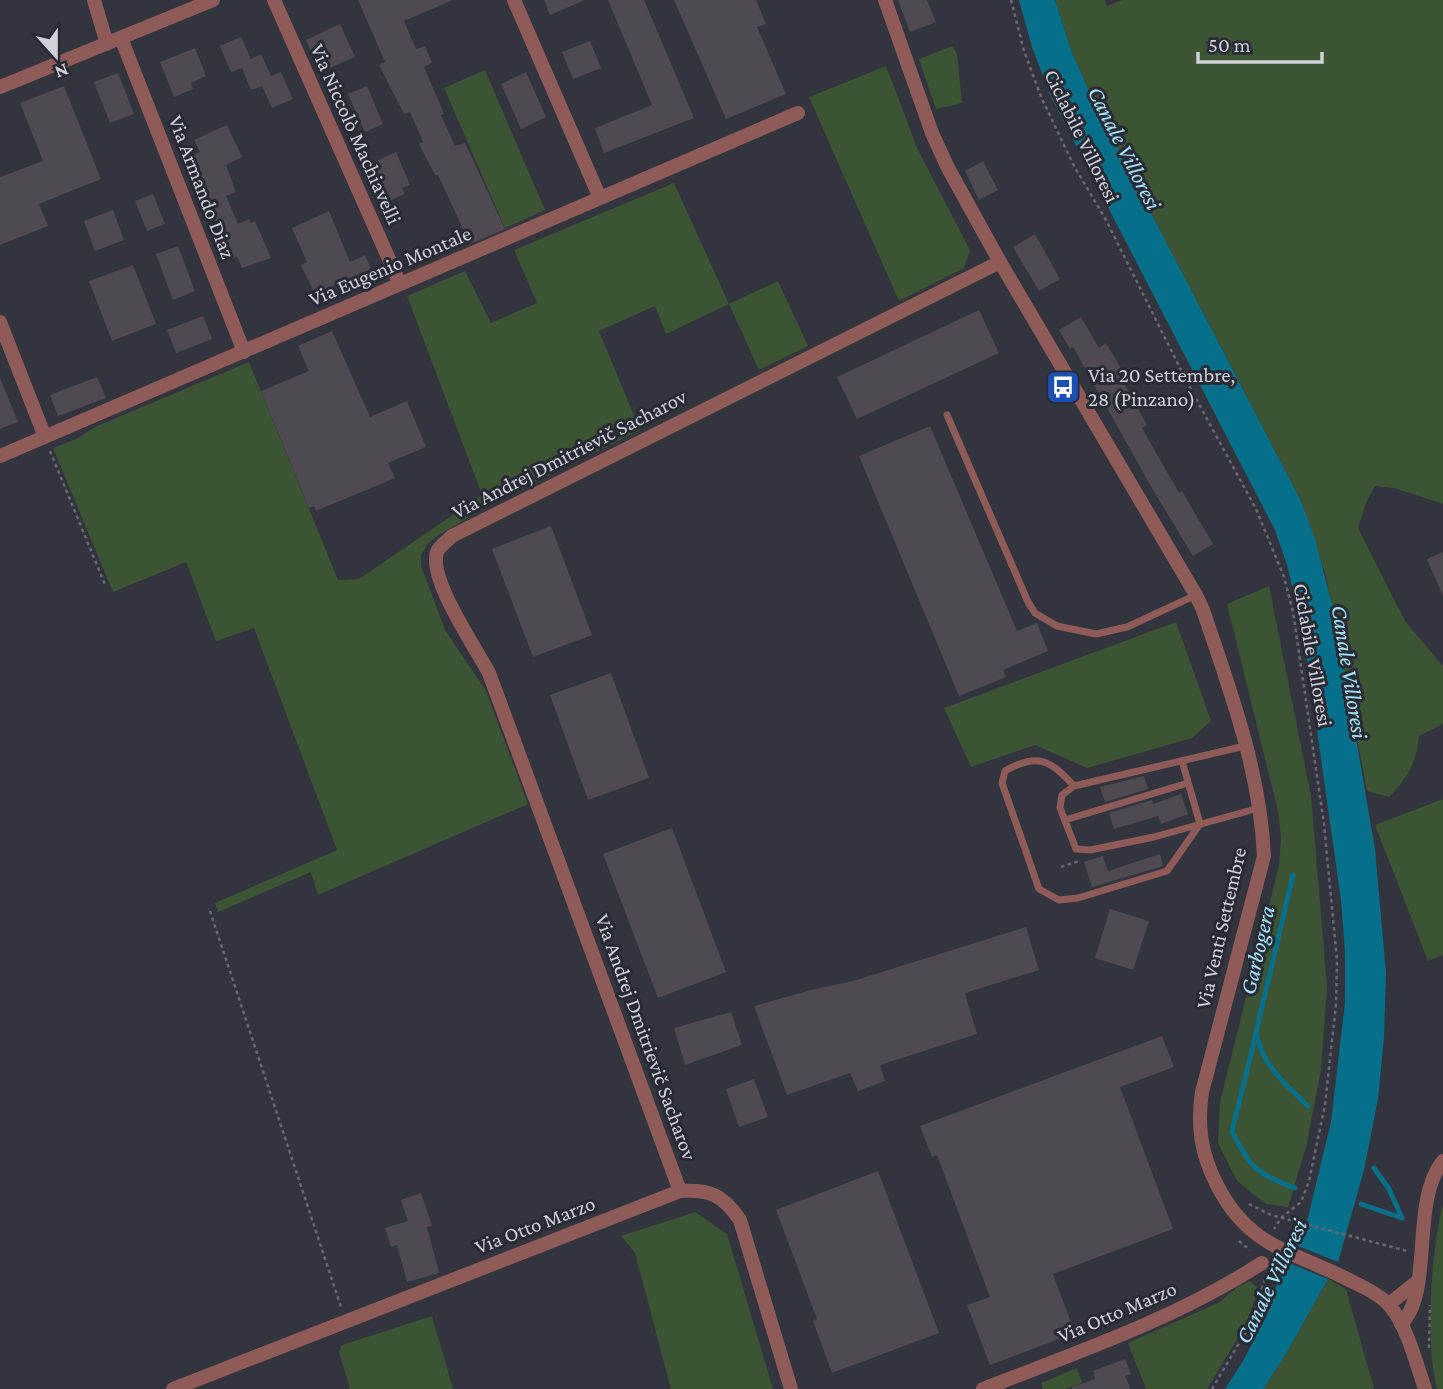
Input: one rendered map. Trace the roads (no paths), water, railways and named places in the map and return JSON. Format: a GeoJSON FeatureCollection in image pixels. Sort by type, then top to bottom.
{"type":"FeatureCollection","features":[{"type":"Feature","properties":{"kind":"street","name":"Via Armando Diaz"},"geometry":{"type":"LineString","coordinates":[[94,0],[114,41],[244,352]]}},
{"type":"Feature","properties":{"kind":"street"},"geometry":{"type":"LineString","coordinates":[[0,87],[213,0]]}},
{"type":"Feature","properties":{"kind":"street","name":"Via Niccolò Machiavelli"},"geometry":{"type":"LineString","coordinates":[[274,0],[400,284]]}},
{"type":"Feature","properties":{"kind":"street"},"geometry":{"type":"LineString","coordinates":[[514,0],[600,198]]}},
{"type":"Feature","properties":{"kind":"street","name":"Via Venti Settembre"},"geometry":{"type":"LineString","coordinates":[[886,0],[932,133],[948,168],[1000,262],[1196,595],[1229,685],[1246,745],[1259,808],[1264,856],[1202,1092],[1199,1132],[1208,1167],[1231,1209],[1256,1236],[1333,1271],[1389,1304],[1401,1324],[1425,1389]]}},
{"type":"Feature","properties":{"kind":"street","name":"Via Eugenio Montale"},"geometry":{"type":"LineString","coordinates":[[0,456],[797,113]]}},
{"type":"Feature","properties":{"kind":"street","name":"Via Andrej Dmitrievič Sacharov"},"geometry":{"type":"LineString","coordinates":[[680,1191],[489,673],[454,615],[436,566],[436,555],[440,546],[452,536],[1000,262]]}},
{"type":"Feature","properties":{"kind":"street"},"geometry":{"type":"LineString","coordinates":[[0,322],[45,437]]}},
{"type":"Feature","properties":{"kind":"street"},"geometry":{"type":"LineString","coordinates":[[1401,1324],[1413,1304],[1428,1194],[1443,1161]]}},
{"type":"Feature","properties":{"kind":"street","name":"Via Otto Marzo"},"geometry":{"type":"LineString","coordinates":[[173,1389],[201,1384],[344,1324],[680,1191],[698,1189],[715,1194],[729,1204],[740,1220],[791,1389]]}},
{"type":"Feature","properties":{"kind":"street","name":"Via Otto Marzo"},"geometry":{"type":"LineString","coordinates":[[983,1389],[1172,1314],[1224,1288],[1262,1263]]}},
{"type":"Feature","properties":{"kind":"street"},"geometry":{"type":"LineString","coordinates":[[1389,1304],[1418,1281]]}},
{"type":"Feature","properties":{"kind":"lane"},"geometry":{"type":"LineString","coordinates":[[947,415],[1028,603],[1035,613],[1057,626],[1096,634],[1127,626],[1196,595]]}},
{"type":"Feature","properties":{"kind":"lane"},"geometry":{"type":"LineString","coordinates":[[1246,745],[1074,786],[1062,796],[1060,808],[1076,849],[1090,850],[1154,837],[1259,808]]}},
{"type":"Feature","properties":{"kind":"lane"},"geometry":{"type":"LineString","coordinates":[[1074,786],[1048,762],[1033,759],[1005,771],[1002,783],[1039,890],[1059,900],[1078,898],[1167,871],[1200,824]]}},
{"type":"Feature","properties":{"kind":"lane"},"geometry":{"type":"LineString","coordinates":[[1182,761],[1200,824]]}},
{"type":"Feature","properties":{"kind":"lane"},"geometry":{"type":"LineString","coordinates":[[1065,820],[1188,783]]}},
{"type":"Feature","properties":{"kind":"water","name":"Canale Villoresi"},"geometry":{"type":"Polygon","coordinates":[[[1019,0],[1055,0],[1072,53],[1101,117],[1301,501],[1315,539],[1335,616],[1375,849],[1386,973],[1378,1099],[1364,1170],[1338,1262],[1293,1244],[1308,1217],[1331,1122],[1345,1003],[1345,952],[1341,900],[1305,646],[1288,568],[1275,530],[1050,95],[1032,47],[1019,0]]]}},
{"type":"Feature","properties":{"kind":"water","name":"Canale Villoresi"},"geometry":{"type":"Polygon","coordinates":[[[1284,1261],[1328,1279],[1263,1389],[1225,1389],[1267,1315],[1284,1261]]]}},
{"type":"Feature","properties":{"kind":"waterway","name":"Garbogera"},"geometry":{"type":"LineString","coordinates":[[1293,875],[1256,1032],[1269,1064],[1308,1106]]}},
{"type":"Feature","properties":{"kind":"waterway","name":"Garbogera"},"geometry":{"type":"LineString","coordinates":[[1256,1034],[1232,1131],[1244,1154],[1256,1168],[1263,1174],[1295,1188]]}},
{"type":"Feature","properties":{"kind":"waterway","name":"Garbogera"},"geometry":{"type":"LineString","coordinates":[[1374,1168],[1389,1189],[1402,1218]]}},
{"type":"Feature","properties":{"kind":"waterway","name":"Garbogera"},"geometry":{"type":"LineString","coordinates":[[1361,1204],[1402,1218]]}},
{"type":"Feature","properties":{"kind":"place","name":"Via 20 Settembre, 28 (Pinzano)"},"geometry":{"type":"Point","coordinates":[1063,387]}}]}
